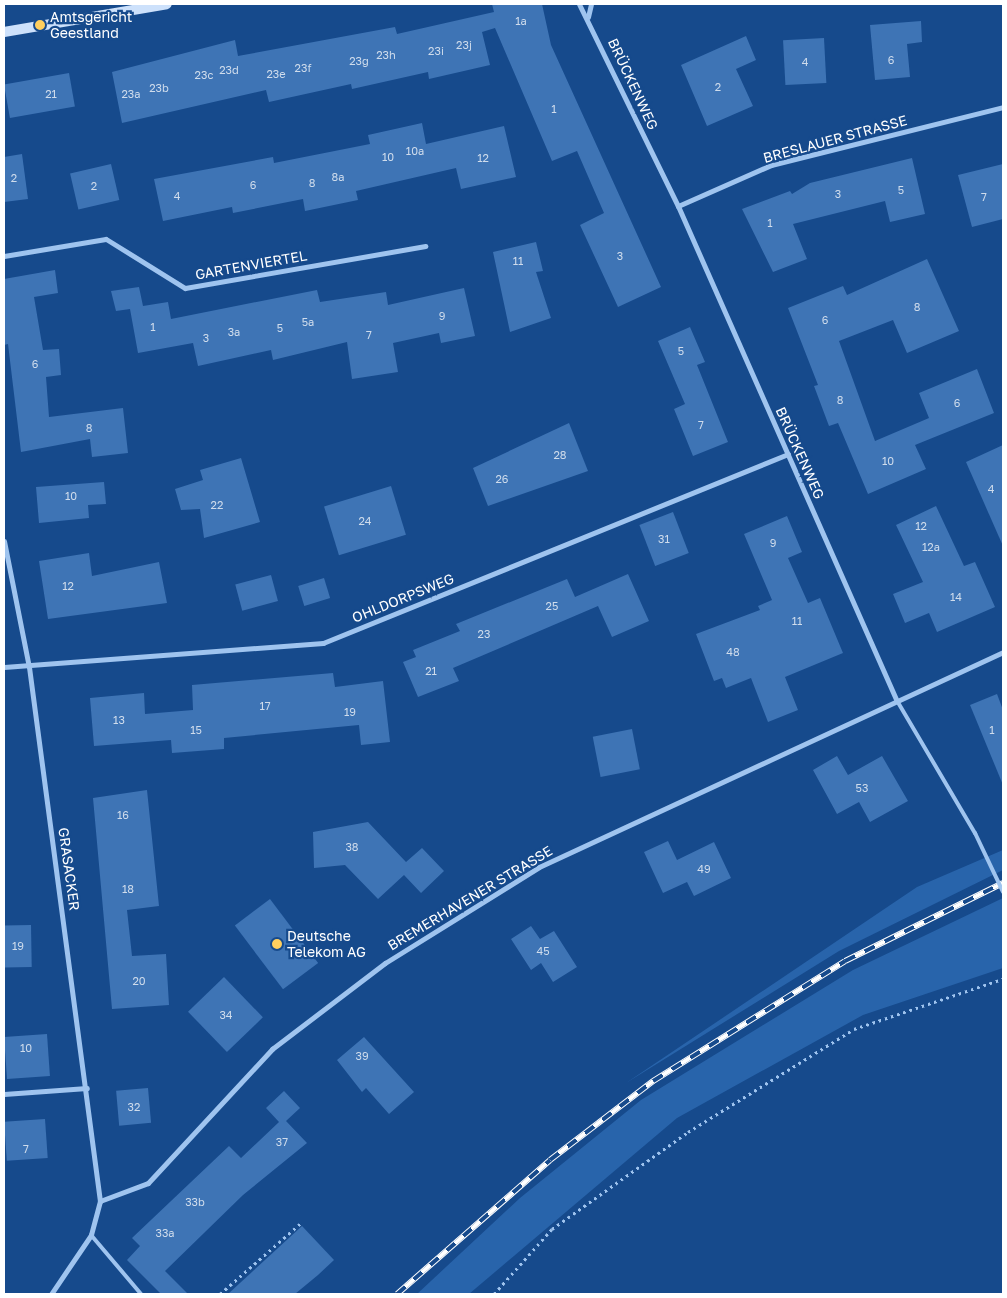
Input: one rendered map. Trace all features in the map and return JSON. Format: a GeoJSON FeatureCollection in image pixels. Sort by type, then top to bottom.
{"type":"FeatureCollection","features":[{"type":"Feature","properties":{"kind":"main road"},"geometry":{"type":"LineString","coordinates":[[4,32],[167,4]]}},
{"type":"Feature","properties":{"kind":"street","name":"BRÜCKENWEG"},"geometry":{"type":"LineString","coordinates":[[579,4],[588,17],[678,206],[896,699]]}},
{"type":"Feature","properties":{"kind":"street"},"geometry":{"type":"LineString","coordinates":[[588,17],[591,4]]}},
{"type":"Feature","properties":{"kind":"street","name":"BRESLAUER STRASSE"},"geometry":{"type":"LineString","coordinates":[[678,206],[771,165],[1003,107]]}},
{"type":"Feature","properties":{"kind":"street","name":"GARTENVIERTEL"},"geometry":{"type":"LineString","coordinates":[[4,256],[106,239],[185,288],[425,246]]}},
{"type":"Feature","properties":{"kind":"street","name":"OHLDORPSWEG"},"geometry":{"type":"LineString","coordinates":[[4,667],[30,667],[323,643],[788,454]]}},
{"type":"Feature","properties":{"kind":"street","name":"GRASACKER"},"geometry":{"type":"LineString","coordinates":[[4,541],[30,667],[87,1088],[100,1201]]}},
{"type":"Feature","properties":{"kind":"street","name":"BREMERHAVENER STRASSE"},"geometry":{"type":"LineString","coordinates":[[100,1201],[148,1184],[272,1049],[385,963],[539,867],[896,699],[1003,652]]}},
{"type":"Feature","properties":{"kind":"street"},"geometry":{"type":"LineString","coordinates":[[4,1094],[87,1088]]}},
{"type":"Feature","properties":{"kind":"street"},"geometry":{"type":"LineString","coordinates":[[50,1294],[91,1236],[100,1201]]}},
{"type":"Feature","properties":{"kind":"lane","name":"BRÜCKENWEG"},"geometry":{"type":"LineString","coordinates":[[896,699],[975,833],[1003,892]]}},
{"type":"Feature","properties":{"kind":"lane"},"geometry":{"type":"LineString","coordinates":[[91,1236],[141,1294]]}},
{"type":"Feature","properties":{"kind":"path"},"geometry":{"type":"LineString","coordinates":[[494,1294],[552,1229],[688,1132],[854,1029],[1003,979]]}},
{"type":"Feature","properties":{"kind":"path"},"geometry":{"type":"LineString","coordinates":[[220,1294],[302,1222]]}},
{"type":"Feature","properties":{"kind":"shaded area"},"geometry":{"type":"Polygon","coordinates":[[[1003,850],[1003,870],[839,951],[626,1083],[917,887],[1003,850]]]}},
{"type":"Feature","properties":{"kind":"shaded area"},"geometry":{"type":"Polygon","coordinates":[[[1003,898],[1003,968],[863,1015],[677,1118],[469,1294],[417,1294],[520,1198],[641,1100],[853,970],[1003,898]]]}},
{"type":"Feature","properties":{"kind":"building"},"geometry":{"type":"Polygon","coordinates":[[[492,4],[542,4],[551,45],[661,287],[618,307],[580,225],[604,213],[577,151],[552,161],[495,28],[482,32],[490,65],[429,79],[428,72],[352,89],[351,84],[269,102],[266,90],[122,123],[112,72],[235,40],[238,56],[395,27],[397,34],[494,12],[492,4]]]}},
{"type":"Feature","properties":{"kind":"building"},"geometry":{"type":"Polygon","coordinates":[[[921,21],[922,42],[907,44],[910,77],[875,80],[870,25],[921,21]]]}},
{"type":"Feature","properties":{"kind":"building"},"geometry":{"type":"Polygon","coordinates":[[[746,36],[756,60],[736,69],[753,106],[707,126],[681,65],[746,36]]]}},
{"type":"Feature","properties":{"kind":"building"},"geometry":{"type":"Polygon","coordinates":[[[824,38],[826,83],[785,85],[783,40],[824,38]]]}},
{"type":"Feature","properties":{"kind":"building"},"geometry":{"type":"Polygon","coordinates":[[[69,73],[75,106],[10,118],[4,84],[69,73]]]}},
{"type":"Feature","properties":{"kind":"building"},"geometry":{"type":"Polygon","coordinates":[[[422,123],[426,144],[504,126],[516,177],[461,189],[456,168],[356,191],[358,200],[305,211],[303,199],[233,213],[232,207],[163,221],[154,179],[273,157],[274,163],[370,144],[368,135],[422,123]]]}},
{"type":"Feature","properties":{"kind":"building"},"geometry":{"type":"Polygon","coordinates":[[[22,154],[28,199],[4,202],[4,157],[22,154]]]}},
{"type":"Feature","properties":{"kind":"building"},"geometry":{"type":"Polygon","coordinates":[[[912,158],[925,214],[890,222],[885,201],[793,224],[807,259],[773,272],[742,209],[790,191],[792,194],[810,183],[912,158]]]}},
{"type":"Feature","properties":{"kind":"building"},"geometry":{"type":"Polygon","coordinates":[[[111,164],[119,200],[78,209],[70,173],[111,164]]]}},
{"type":"Feature","properties":{"kind":"building"},"geometry":{"type":"Polygon","coordinates":[[[1003,164],[1003,219],[972,227],[958,175],[1003,164]]]}},
{"type":"Feature","properties":{"kind":"building"},"geometry":{"type":"Polygon","coordinates":[[[536,242],[543,271],[536,272],[551,318],[510,332],[493,252],[536,242]]]}},
{"type":"Feature","properties":{"kind":"building"},"geometry":{"type":"Polygon","coordinates":[[[927,259],[959,331],[907,353],[893,320],[839,341],[875,441],[929,418],[919,393],[977,369],[994,413],[915,445],[926,469],[868,494],[838,423],[829,426],[814,386],[818,385],[788,308],[843,286],[847,295],[927,259]]]}},
{"type":"Feature","properties":{"kind":"building"},"geometry":{"type":"Polygon","coordinates":[[[55,270],[58,293],[34,297],[43,350],[59,349],[61,375],[46,377],[49,417],[123,408],[128,453],[92,457],[90,439],[21,452],[8,344],[4,345],[4,279],[55,270]]]}},
{"type":"Feature","properties":{"kind":"building"},"geometry":{"type":"Polygon","coordinates":[[[139,287],[143,306],[168,302],[171,319],[317,290],[320,302],[386,292],[388,305],[464,288],[475,336],[441,343],[439,333],[393,343],[398,372],[352,379],[347,342],[273,360],[271,350],[198,366],[193,343],[138,353],[130,309],[116,311],[111,291],[139,287]]]}},
{"type":"Feature","properties":{"kind":"building"},"geometry":{"type":"Polygon","coordinates":[[[690,327],[705,362],[697,365],[728,442],[693,456],[674,409],[685,404],[658,341],[690,327]]]}},
{"type":"Feature","properties":{"kind":"building"},"geometry":{"type":"Polygon","coordinates":[[[569,423],[588,471],[488,506],[473,468],[569,423]]]}},
{"type":"Feature","properties":{"kind":"building"},"geometry":{"type":"Polygon","coordinates":[[[1003,445],[1003,546],[966,462],[1003,445]]]}},
{"type":"Feature","properties":{"kind":"building"},"geometry":{"type":"Polygon","coordinates":[[[241,458],[260,522],[204,538],[200,509],[181,510],[175,489],[203,480],[200,470],[241,458]]]}},
{"type":"Feature","properties":{"kind":"building"},"geometry":{"type":"Polygon","coordinates":[[[104,482],[106,504],[88,505],[89,518],[39,523],[36,487],[104,482]]]}},
{"type":"Feature","properties":{"kind":"building"},"geometry":{"type":"Polygon","coordinates":[[[391,486],[406,535],[339,555],[324,506],[391,486]]]}},
{"type":"Feature","properties":{"kind":"building"},"geometry":{"type":"Polygon","coordinates":[[[936,506],[964,566],[975,562],[995,607],[937,632],[929,613],[905,623],[893,594],[923,582],[896,525],[936,506]]]}},
{"type":"Feature","properties":{"kind":"building"},"geometry":{"type":"Polygon","coordinates":[[[673,512],[689,553],[655,566],[639,525],[673,512]]]}},
{"type":"Feature","properties":{"kind":"building"},"geometry":{"type":"Polygon","coordinates":[[[787,516],[802,552],[788,558],[808,603],[820,598],[843,653],[785,677],[798,710],[768,722],[751,678],[726,688],[722,678],[714,681],[696,634],[760,610],[758,606],[772,600],[744,534],[787,516]]]}},
{"type":"Feature","properties":{"kind":"building"},"geometry":{"type":"Polygon","coordinates":[[[89,553],[92,576],[159,562],[167,603],[48,619],[39,561],[89,553]]]}},
{"type":"Feature","properties":{"kind":"building"},"geometry":{"type":"Polygon","coordinates":[[[628,574],[649,621],[612,637],[598,606],[453,668],[459,681],[418,697],[403,662],[416,657],[413,650],[460,631],[456,624],[567,579],[575,597],[628,574]]]}},
{"type":"Feature","properties":{"kind":"building"},"geometry":{"type":"Polygon","coordinates":[[[271,575],[278,601],[242,611],[235,585],[271,575]]]}},
{"type":"Feature","properties":{"kind":"building"},"geometry":{"type":"Polygon","coordinates":[[[324,578],[330,598],[304,606],[298,586],[324,578]]]}},
{"type":"Feature","properties":{"kind":"building"},"geometry":{"type":"Polygon","coordinates":[[[333,673],[335,687],[383,681],[390,742],[361,745],[359,725],[224,738],[224,749],[172,753],[171,740],[94,746],[90,698],[144,693],[145,714],[193,710],[192,685],[333,673]]]}},
{"type":"Feature","properties":{"kind":"building"},"geometry":{"type":"Polygon","coordinates":[[[997,694],[1003,710],[1003,785],[970,705],[997,694]]]}},
{"type":"Feature","properties":{"kind":"building"},"geometry":{"type":"Polygon","coordinates":[[[632,729],[640,769],[601,777],[593,737],[632,729]]]}},
{"type":"Feature","properties":{"kind":"building"},"geometry":{"type":"Polygon","coordinates":[[[837,756],[848,775],[882,756],[908,801],[870,822],[859,802],[837,814],[813,770],[837,756]]]}},
{"type":"Feature","properties":{"kind":"building"},"geometry":{"type":"Polygon","coordinates":[[[147,790],[159,906],[127,910],[132,956],[166,954],[169,1005],[112,1009],[93,798],[147,790]]]}},
{"type":"Feature","properties":{"kind":"building"},"geometry":{"type":"Polygon","coordinates":[[[368,822],[406,862],[422,848],[444,871],[421,893],[404,875],[378,899],[345,865],[314,868],[313,832],[368,822]]]}},
{"type":"Feature","properties":{"kind":"building"},"geometry":{"type":"Polygon","coordinates":[[[668,841],[677,860],[714,842],[731,878],[694,896],[687,882],[663,893],[644,852],[668,841]]]}},
{"type":"Feature","properties":{"kind":"building","name":"Deutsche Telekom AG"},"geometry":{"type":"Polygon","coordinates":[[[270,899],[318,963],[283,989],[235,925],[270,899]]]}},
{"type":"Feature","properties":{"kind":"building"},"geometry":{"type":"Polygon","coordinates":[[[4,925],[31,925],[32,967],[5,967],[4,925]]]}},
{"type":"Feature","properties":{"kind":"building"},"geometry":{"type":"Polygon","coordinates":[[[531,926],[540,939],[554,931],[577,967],[553,982],[541,963],[531,970],[511,939],[531,926]]]}},
{"type":"Feature","properties":{"kind":"building"},"geometry":{"type":"Polygon","coordinates":[[[224,977],[263,1017],[227,1052],[188,1012],[224,977]]]}},
{"type":"Feature","properties":{"kind":"building"},"geometry":{"type":"Polygon","coordinates":[[[47,1034],[50,1076],[7,1079],[4,1037],[47,1034]]]}},
{"type":"Feature","properties":{"kind":"building"},"geometry":{"type":"Polygon","coordinates":[[[364,1037],[414,1092],[389,1114],[366,1088],[362,1092],[337,1060],[364,1037]]]}},
{"type":"Feature","properties":{"kind":"building"},"geometry":{"type":"Polygon","coordinates":[[[148,1088],[151,1123],[119,1126],[116,1091],[148,1088]]]}},
{"type":"Feature","properties":{"kind":"building"},"geometry":{"type":"Polygon","coordinates":[[[284,1091],[300,1108],[286,1121],[307,1143],[243,1195],[165,1271],[188,1294],[161,1294],[127,1260],[140,1246],[132,1238],[229,1146],[241,1158],[279,1122],[266,1108],[284,1091]]]}},
{"type":"Feature","properties":{"kind":"building"},"geometry":{"type":"Polygon","coordinates":[[[45,1119],[48,1158],[7,1161],[4,1122],[45,1119]]]}},
{"type":"Feature","properties":{"kind":"building"},"geometry":{"type":"Polygon","coordinates":[[[302,1226],[334,1260],[318,1275],[295,1294],[228,1294],[302,1226]]]}},
{"type":"Feature","properties":{"kind":"railway"},"geometry":{"type":"LineString","coordinates":[[397,1294],[550,1160],[653,1081],[845,961],[1003,883]]}},
{"type":"Feature","properties":{"kind":"place","name":"Amtsgericht Geestland"},"geometry":{"type":"Point","coordinates":[40,25]}},
{"type":"Feature","properties":{"kind":"place","name":"Deutsche Telekom AG"},"geometry":{"type":"Point","coordinates":[277,944]}}]}
